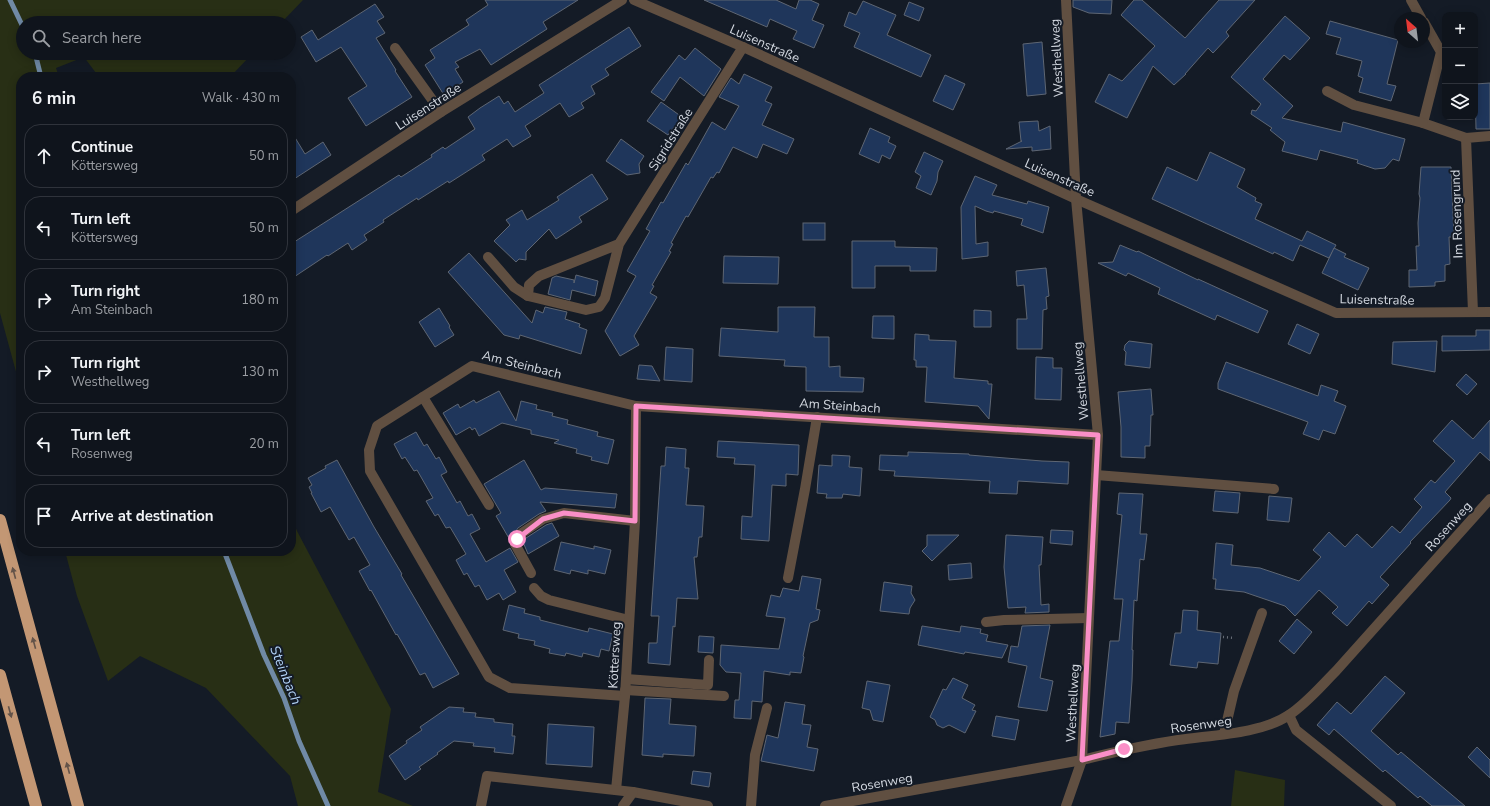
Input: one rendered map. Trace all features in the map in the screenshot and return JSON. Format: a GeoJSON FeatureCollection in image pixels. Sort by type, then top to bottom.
{"type":"FeatureCollection","features":[{"type":"Feature","properties":{"kind":"highway"},"geometry":{"type":"LineString","coordinates":[[0,520],[78,806]]}},
{"type":"Feature","properties":{"kind":"highway"},"geometry":{"type":"LineString","coordinates":[[0,675],[36,806]]}},
{"type":"Feature","properties":{"kind":"street","name":"Luisenstraße"},"geometry":{"type":"LineString","coordinates":[[296,208],[441,112],[622,0]]}},
{"type":"Feature","properties":{"kind":"street","name":"Luisenstraße"},"geometry":{"type":"LineString","coordinates":[[634,0],[743,47],[1076,199],[1336,313],[1490,312]]}},
{"type":"Feature","properties":{"kind":"street","name":"Westhellweg"},"geometry":{"type":"LineString","coordinates":[[1066,0],[1076,199],[1098,435],[1082,760],[1066,806]]}},
{"type":"Feature","properties":{"kind":"street"},"geometry":{"type":"LineString","coordinates":[[1411,0],[1418,12]]}},
{"type":"Feature","properties":{"kind":"street"},"geometry":{"type":"LineString","coordinates":[[1423,123],[1441,52],[1430,33]]}},
{"type":"Feature","properties":{"kind":"street","name":"Sigridstraße"},"geometry":{"type":"LineString","coordinates":[[488,257],[514,287],[528,296],[586,310],[599,307],[605,298],[619,244],[743,47]]}},
{"type":"Feature","properties":{"kind":"street"},"geometry":{"type":"LineString","coordinates":[[395,48],[441,112]]}},
{"type":"Feature","properties":{"kind":"street"},"geometry":{"type":"LineString","coordinates":[[1327,91],[1354,105],[1423,123],[1466,138],[1490,136]]}},
{"type":"Feature","properties":{"kind":"street","name":"Im Rosengrund"},"geometry":{"type":"LineString","coordinates":[[1466,138],[1473,312]]}},
{"type":"Feature","properties":{"kind":"street"},"geometry":{"type":"LineString","coordinates":[[528,296],[530,285],[539,276],[619,244]]}},
{"type":"Feature","properties":{"kind":"street","name":"Am Steinbach"},"geometry":{"type":"LineString","coordinates":[[724,696],[510,688],[489,677],[370,471],[369,450],[377,426],[472,366],[636,406],[1098,435]]}},
{"type":"Feature","properties":{"kind":"street"},"geometry":{"type":"LineString","coordinates":[[423,397],[489,505]]}},
{"type":"Feature","properties":{"kind":"street","name":"Köttersweg"},"geometry":{"type":"LineString","coordinates":[[616,790],[626,679],[635,521],[636,406]]}},
{"type":"Feature","properties":{"kind":"street"},"geometry":{"type":"LineString","coordinates":[[788,578],[817,417]]}},
{"type":"Feature","properties":{"kind":"street"},"geometry":{"type":"LineString","coordinates":[[1096,475],[1274,488]]}},
{"type":"Feature","properties":{"kind":"street","name":"Rosenweg"},"geometry":{"type":"LineString","coordinates":[[825,806],[1082,760],[1124,749],[1250,731],[1289,715],[1312,697],[1490,499]]}},
{"type":"Feature","properties":{"kind":"street"},"geometry":{"type":"LineString","coordinates":[[531,574],[515,544],[522,533],[543,519],[564,513],[635,521]]}},
{"type":"Feature","properties":{"kind":"street"},"geometry":{"type":"LineString","coordinates":[[534,588],[541,596],[549,600],[629,620]]}},
{"type":"Feature","properties":{"kind":"street"},"geometry":{"type":"LineString","coordinates":[[1224,734],[1234,692],[1262,613]]}},
{"type":"Feature","properties":{"kind":"street"},"geometry":{"type":"LineString","coordinates":[[986,622],[1004,620],[1089,618]]}},
{"type":"Feature","properties":{"kind":"street"},"geometry":{"type":"LineString","coordinates":[[626,679],[708,685],[709,660]]}},
{"type":"Feature","properties":{"kind":"street"},"geometry":{"type":"LineString","coordinates":[[751,806],[755,755],[767,708]]}},
{"type":"Feature","properties":{"kind":"street"},"geometry":{"type":"LineString","coordinates":[[1289,715],[1296,730],[1391,806]]}},
{"type":"Feature","properties":{"kind":"street"},"geometry":{"type":"LineString","coordinates":[[481,806],[486,776],[633,792],[708,806]]}},
{"type":"Feature","properties":{"kind":"street"},"geometry":{"type":"LineString","coordinates":[[623,806],[633,792]]}},
{"type":"Feature","properties":{"kind":"path"},"geometry":{"type":"LineString","coordinates":[[1223,637],[1234,638]]}},
{"type":"Feature","properties":{"kind":"green space"},"geometry":{"type":"Polygon","coordinates":[[[0,0],[303,0],[288,16],[16,16],[16,60],[76,60],[56,68],[57,72],[16,72],[16,372],[0,313],[0,0]]]}},
{"type":"Feature","properties":{"kind":"green space"},"geometry":{"type":"Polygon","coordinates":[[[86,60],[246,60],[235,72],[95,72],[86,60]]]}},
{"type":"Feature","properties":{"kind":"green space"},"geometry":{"type":"Polygon","coordinates":[[[296,528],[391,709],[378,792],[413,806],[298,806],[290,776],[206,688],[140,656],[108,681],[77,596],[66,556],[296,556],[296,528]]]}},
{"type":"Feature","properties":{"kind":"green space"},"geometry":{"type":"Polygon","coordinates":[[[1235,770],[1285,780],[1284,806],[1231,806],[1235,770]]]}},
{"type":"Feature","properties":{"kind":"building"},"geometry":{"type":"Polygon","coordinates":[[[485,0],[578,0],[543,22],[547,29],[491,65],[480,49],[455,62],[459,67],[455,69],[463,82],[444,95],[425,65],[435,58],[430,50],[469,25],[466,20],[488,5],[485,0]]]}},
{"type":"Feature","properties":{"kind":"building"},"geometry":{"type":"Polygon","coordinates":[[[704,0],[776,0],[796,9],[799,0],[810,0],[819,4],[812,20],[824,25],[814,48],[793,39],[797,31],[770,19],[767,27],[704,0]]]}},
{"type":"Feature","properties":{"kind":"building"},"geometry":{"type":"Polygon","coordinates":[[[1073,0],[1112,0],[1111,14],[1089,13],[1073,7],[1073,0]]]}},
{"type":"Feature","properties":{"kind":"building"},"geometry":{"type":"Polygon","coordinates":[[[1134,0],[1142,0],[1185,38],[1219,0],[1255,0],[1226,32],[1229,36],[1213,53],[1208,48],[1186,74],[1174,85],[1153,66],[1127,118],[1095,102],[1109,74],[1122,81],[1155,46],[1121,15],[1134,0]]]}},
{"type":"Feature","properties":{"kind":"building"},"geometry":{"type":"Polygon","coordinates":[[[863,1],[896,15],[887,35],[931,55],[921,77],[854,47],[860,33],[844,26],[849,12],[856,15],[863,1]]]}},
{"type":"Feature","properties":{"kind":"building"},"geometry":{"type":"Polygon","coordinates":[[[909,2],[924,8],[919,21],[904,15],[909,2]]]}},
{"type":"Feature","properties":{"kind":"building"},"geometry":{"type":"Polygon","coordinates":[[[375,4],[384,17],[377,21],[385,33],[376,38],[412,97],[366,126],[348,98],[367,86],[341,47],[316,62],[301,37],[312,30],[318,40],[375,4]]]}},
{"type":"Feature","properties":{"kind":"building"},"geometry":{"type":"Polygon","coordinates":[[[1285,16],[1310,38],[1290,60],[1284,55],[1263,79],[1293,106],[1282,118],[1341,132],[1343,122],[1405,139],[1399,161],[1393,159],[1385,168],[1375,169],[1357,163],[1358,160],[1320,150],[1317,160],[1282,151],[1285,142],[1270,130],[1272,128],[1251,114],[1252,110],[1256,111],[1261,104],[1231,77],[1285,16]]]}},
{"type":"Feature","properties":{"kind":"building"},"geometry":{"type":"Polygon","coordinates":[[[1330,21],[1394,39],[1394,48],[1396,48],[1387,84],[1396,86],[1391,101],[1359,92],[1363,78],[1358,76],[1362,61],[1336,54],[1341,38],[1326,34],[1330,21]]]}},
{"type":"Feature","properties":{"kind":"building"},"geometry":{"type":"Polygon","coordinates":[[[629,27],[641,46],[605,69],[609,75],[591,86],[595,94],[581,103],[584,108],[569,117],[560,103],[525,126],[531,136],[513,147],[507,139],[482,155],[485,160],[449,183],[448,181],[418,200],[417,198],[383,220],[384,222],[364,235],[367,240],[352,250],[348,243],[296,276],[296,241],[399,175],[401,177],[432,157],[431,155],[443,147],[445,149],[475,129],[468,117],[480,108],[499,96],[504,104],[508,101],[515,112],[544,93],[539,85],[629,27]]]}},
{"type":"Feature","properties":{"kind":"building"},"geometry":{"type":"Polygon","coordinates":[[[1042,42],[1046,94],[1027,96],[1023,44],[1042,42]]]}},
{"type":"Feature","properties":{"kind":"building"},"geometry":{"type":"Polygon","coordinates":[[[695,48],[721,69],[704,96],[680,77],[664,101],[651,92],[679,55],[685,60],[695,48]]]}},
{"type":"Feature","properties":{"kind":"building"},"geometry":{"type":"Polygon","coordinates":[[[744,74],[772,87],[765,101],[772,104],[762,125],[794,139],[787,154],[763,144],[757,158],[733,147],[719,173],[717,172],[713,178],[711,177],[671,243],[673,244],[669,251],[671,252],[652,285],[654,286],[650,293],[657,297],[634,336],[639,345],[620,356],[605,331],[636,276],[627,271],[650,231],[646,229],[661,202],[663,203],[686,163],[688,165],[712,122],[725,130],[739,106],[719,97],[731,78],[739,84],[744,74]]]}},
{"type":"Feature","properties":{"kind":"building"},"geometry":{"type":"Polygon","coordinates":[[[945,75],[965,84],[953,110],[933,101],[945,75]]]}},
{"type":"Feature","properties":{"kind":"building"},"geometry":{"type":"Polygon","coordinates":[[[1490,83],[1490,129],[1476,129],[1476,120],[1478,120],[1478,84],[1490,83]]]}},
{"type":"Feature","properties":{"kind":"building"},"geometry":{"type":"Polygon","coordinates":[[[661,102],[682,117],[668,135],[647,121],[661,102]]]}},
{"type":"Feature","properties":{"kind":"building"},"geometry":{"type":"Polygon","coordinates":[[[1038,121],[1039,131],[1050,126],[1051,149],[1032,151],[1032,147],[1006,149],[1022,141],[1019,122],[1038,121]]]}},
{"type":"Feature","properties":{"kind":"building"},"geometry":{"type":"Polygon","coordinates":[[[870,128],[890,137],[888,142],[896,146],[890,159],[882,155],[879,163],[859,154],[870,128]]]}},
{"type":"Feature","properties":{"kind":"building"},"geometry":{"type":"Polygon","coordinates":[[[296,139],[305,154],[323,142],[331,155],[296,178],[296,139]]]}},
{"type":"Feature","properties":{"kind":"building"},"geometry":{"type":"Polygon","coordinates":[[[621,139],[644,156],[639,164],[640,173],[627,175],[606,161],[621,139]]]}},
{"type":"Feature","properties":{"kind":"building"},"geometry":{"type":"Polygon","coordinates":[[[924,152],[943,161],[931,195],[916,188],[921,176],[915,172],[924,152]]]}},
{"type":"Feature","properties":{"kind":"building"},"geometry":{"type":"Polygon","coordinates":[[[1210,152],[1245,169],[1237,187],[1256,198],[1255,201],[1262,204],[1255,219],[1302,241],[1307,231],[1336,245],[1329,258],[1300,245],[1293,261],[1274,252],[1273,254],[1152,199],[1167,167],[1197,181],[1210,152]]]}},
{"type":"Feature","properties":{"kind":"building"},"geometry":{"type":"Polygon","coordinates":[[[1421,167],[1451,167],[1454,237],[1449,237],[1450,264],[1445,265],[1445,281],[1435,282],[1435,286],[1409,287],[1409,270],[1417,270],[1416,246],[1419,246],[1418,223],[1421,167]]]}},
{"type":"Feature","properties":{"kind":"building"},"geometry":{"type":"Polygon","coordinates":[[[592,174],[608,199],[579,217],[582,222],[556,239],[549,229],[526,252],[526,260],[519,259],[516,262],[494,241],[510,225],[506,220],[522,210],[527,220],[559,200],[557,197],[592,174]]]}},
{"type":"Feature","properties":{"kind":"building"},"geometry":{"type":"Polygon","coordinates":[[[975,176],[997,185],[992,195],[1027,204],[1028,201],[1049,207],[1043,233],[1021,225],[1023,219],[994,211],[993,213],[975,206],[976,244],[988,242],[988,256],[962,259],[961,207],[975,176]]]}},
{"type":"Feature","properties":{"kind":"building"},"geometry":{"type":"Polygon","coordinates":[[[803,223],[825,223],[825,240],[803,240],[803,223]]]}},
{"type":"Feature","properties":{"kind":"building"},"geometry":{"type":"Polygon","coordinates":[[[852,241],[895,241],[895,247],[937,248],[936,271],[910,271],[910,266],[875,266],[875,288],[852,288],[852,241]]]}},
{"type":"Feature","properties":{"kind":"building"},"geometry":{"type":"Polygon","coordinates":[[[1120,245],[1137,252],[1138,251],[1268,311],[1258,333],[1217,315],[1215,320],[1158,294],[1160,288],[1128,273],[1126,276],[1098,263],[1113,262],[1120,245]]]}},
{"type":"Feature","properties":{"kind":"building"},"geometry":{"type":"Polygon","coordinates":[[[1334,248],[1346,254],[1344,257],[1369,268],[1358,290],[1322,273],[1334,248]]]}},
{"type":"Feature","properties":{"kind":"building"},"geometry":{"type":"Polygon","coordinates":[[[469,253],[532,323],[536,310],[543,313],[545,307],[567,312],[565,319],[580,324],[579,327],[587,330],[581,354],[520,335],[519,339],[504,335],[448,272],[469,253]]]}},
{"type":"Feature","properties":{"kind":"building"},"geometry":{"type":"Polygon","coordinates":[[[724,256],[779,257],[778,284],[723,283],[724,256]]]}},
{"type":"Feature","properties":{"kind":"building"},"geometry":{"type":"Polygon","coordinates":[[[1046,268],[1049,296],[1046,297],[1047,309],[1043,310],[1042,349],[1017,349],[1017,319],[1027,319],[1024,285],[1017,286],[1016,271],[1046,268]]]}},
{"type":"Feature","properties":{"kind":"building"},"geometry":{"type":"Polygon","coordinates":[[[576,275],[598,281],[595,296],[572,290],[570,300],[548,294],[552,278],[556,276],[574,280],[574,283],[576,275]]]}},
{"type":"Feature","properties":{"kind":"building"},"geometry":{"type":"Polygon","coordinates":[[[778,307],[815,307],[814,337],[829,337],[829,367],[840,366],[840,377],[864,378],[863,392],[806,391],[806,367],[784,366],[785,360],[719,356],[721,328],[778,332],[778,307]]]}},
{"type":"Feature","properties":{"kind":"building"},"geometry":{"type":"Polygon","coordinates":[[[439,308],[454,335],[435,347],[419,322],[439,308]]]}},
{"type":"Feature","properties":{"kind":"building"},"geometry":{"type":"Polygon","coordinates":[[[974,310],[991,311],[991,327],[974,327],[974,310]]]}},
{"type":"Feature","properties":{"kind":"building"},"geometry":{"type":"Polygon","coordinates":[[[873,316],[894,316],[894,339],[872,338],[873,316]]]}},
{"type":"Feature","properties":{"kind":"building"},"geometry":{"type":"Polygon","coordinates":[[[1297,324],[1319,334],[1310,354],[1288,344],[1297,324]]]}},
{"type":"Feature","properties":{"kind":"building"},"geometry":{"type":"Polygon","coordinates":[[[1476,330],[1490,330],[1490,350],[1442,351],[1442,336],[1476,336],[1476,330]]]}},
{"type":"Feature","properties":{"kind":"building"},"geometry":{"type":"Polygon","coordinates":[[[915,334],[929,335],[929,340],[956,341],[954,378],[988,381],[988,384],[992,384],[989,419],[978,406],[925,402],[927,367],[916,367],[916,360],[914,360],[915,334]]]}},
{"type":"Feature","properties":{"kind":"building"},"geometry":{"type":"Polygon","coordinates":[[[1129,341],[1152,344],[1150,368],[1125,365],[1126,352],[1124,350],[1125,345],[1129,341]]]}},
{"type":"Feature","properties":{"kind":"building"},"geometry":{"type":"Polygon","coordinates":[[[1437,341],[1435,372],[1392,364],[1393,342],[1437,341]]]}},
{"type":"Feature","properties":{"kind":"building"},"geometry":{"type":"Polygon","coordinates":[[[666,347],[693,349],[692,382],[664,380],[666,347]]]}},
{"type":"Feature","properties":{"kind":"building"},"geometry":{"type":"Polygon","coordinates":[[[1036,357],[1053,358],[1053,368],[1062,368],[1061,400],[1035,399],[1036,357]]]}},
{"type":"Feature","properties":{"kind":"building"},"geometry":{"type":"Polygon","coordinates":[[[1226,362],[1318,396],[1321,385],[1338,391],[1334,401],[1346,406],[1335,434],[1323,430],[1319,440],[1303,434],[1308,422],[1218,389],[1218,383],[1226,362]]]}},
{"type":"Feature","properties":{"kind":"building"},"geometry":{"type":"Polygon","coordinates":[[[639,365],[652,366],[660,381],[637,379],[639,365]]]}},
{"type":"Feature","properties":{"kind":"building"},"geometry":{"type":"Polygon","coordinates":[[[1466,374],[1477,384],[1467,395],[1456,385],[1466,374]]]}},
{"type":"Feature","properties":{"kind":"building"},"geometry":{"type":"Polygon","coordinates":[[[1151,389],[1153,415],[1151,415],[1150,446],[1145,446],[1145,458],[1121,457],[1121,427],[1118,392],[1151,389]]]}},
{"type":"Feature","properties":{"kind":"building"},"geometry":{"type":"Polygon","coordinates":[[[499,391],[516,421],[521,401],[537,405],[536,409],[553,413],[552,416],[568,420],[567,424],[598,432],[597,436],[614,440],[608,464],[591,460],[592,457],[576,453],[577,449],[554,443],[559,440],[531,434],[531,430],[502,423],[479,436],[475,428],[472,430],[470,427],[456,435],[443,413],[458,404],[460,408],[474,400],[476,403],[499,391]]]}},
{"type":"Feature","properties":{"kind":"building"},"geometry":{"type":"Polygon","coordinates":[[[1452,420],[1473,439],[1490,420],[1490,461],[1480,452],[1445,492],[1451,498],[1450,500],[1410,542],[1411,543],[1380,577],[1389,585],[1372,604],[1369,601],[1347,626],[1332,613],[1338,607],[1319,590],[1295,616],[1285,606],[1244,592],[1215,589],[1216,579],[1213,579],[1216,543],[1233,545],[1231,565],[1260,568],[1299,581],[1321,557],[1313,550],[1329,532],[1345,547],[1357,534],[1372,548],[1392,526],[1400,533],[1422,507],[1414,499],[1431,480],[1435,483],[1455,461],[1433,441],[1452,420]]]}},
{"type":"Feature","properties":{"kind":"building"},"geometry":{"type":"Polygon","coordinates":[[[416,432],[424,446],[427,444],[436,459],[439,457],[447,472],[441,475],[457,503],[460,501],[468,516],[472,514],[480,529],[470,534],[486,562],[510,548],[518,562],[504,570],[516,592],[503,600],[499,593],[487,600],[479,585],[475,587],[467,573],[464,575],[456,560],[466,554],[450,527],[446,528],[438,514],[435,516],[426,501],[433,498],[417,470],[414,471],[405,457],[402,459],[394,444],[416,432]]]}},
{"type":"Feature","properties":{"kind":"building"},"geometry":{"type":"Polygon","coordinates":[[[718,441],[799,445],[798,475],[786,474],[786,486],[772,485],[769,541],[741,539],[742,516],[752,517],[755,465],[734,464],[735,458],[717,457],[718,441]]]}},
{"type":"Feature","properties":{"kind":"building"},"geometry":{"type":"Polygon","coordinates":[[[666,447],[686,449],[685,468],[689,468],[686,505],[704,506],[702,537],[699,537],[697,557],[694,557],[698,599],[677,598],[670,665],[648,663],[649,643],[657,643],[659,616],[651,616],[661,466],[665,466],[666,447]]]}},
{"type":"Feature","properties":{"kind":"building"},"geometry":{"type":"Polygon","coordinates":[[[908,452],[969,454],[1069,462],[1068,484],[1018,481],[1017,494],[989,493],[990,481],[894,476],[895,471],[879,470],[880,455],[908,456],[908,452]]]}},
{"type":"Feature","properties":{"kind":"building"},"geometry":{"type":"Polygon","coordinates":[[[832,455],[850,456],[849,467],[862,468],[860,496],[843,494],[842,498],[826,498],[827,494],[817,493],[819,465],[832,466],[832,455]]]}},
{"type":"Feature","properties":{"kind":"building"},"geometry":{"type":"Polygon","coordinates":[[[337,460],[402,574],[401,575],[459,674],[433,688],[425,673],[420,675],[359,571],[370,565],[354,537],[349,540],[330,507],[321,512],[311,493],[309,487],[312,485],[308,478],[326,468],[325,466],[337,460]]]}},
{"type":"Feature","properties":{"kind":"building"},"geometry":{"type":"Polygon","coordinates":[[[524,460],[541,490],[545,488],[617,494],[615,508],[540,502],[546,511],[518,528],[510,540],[496,516],[501,513],[484,484],[524,460]]]}},
{"type":"Feature","properties":{"kind":"building"},"geometry":{"type":"Polygon","coordinates":[[[1215,491],[1240,493],[1238,513],[1213,511],[1215,491]]]}},
{"type":"Feature","properties":{"kind":"building"},"geometry":{"type":"Polygon","coordinates":[[[1119,493],[1143,494],[1140,534],[1147,534],[1144,560],[1140,559],[1137,601],[1134,600],[1132,681],[1129,723],[1116,722],[1115,734],[1100,737],[1110,641],[1119,641],[1123,599],[1114,599],[1122,515],[1117,514],[1119,493]]]}},
{"type":"Feature","properties":{"kind":"building"},"geometry":{"type":"Polygon","coordinates":[[[1269,496],[1292,498],[1289,522],[1267,520],[1269,496]]]}},
{"type":"Feature","properties":{"kind":"building"},"geometry":{"type":"Polygon","coordinates":[[[552,523],[559,536],[528,554],[523,542],[526,538],[546,525],[552,523]]]}},
{"type":"Feature","properties":{"kind":"building"},"geometry":{"type":"Polygon","coordinates":[[[1051,530],[1073,531],[1072,545],[1050,543],[1051,530]]]}},
{"type":"Feature","properties":{"kind":"building"},"geometry":{"type":"Polygon","coordinates":[[[927,535],[959,535],[932,561],[922,551],[927,546],[927,535]]]}},
{"type":"Feature","properties":{"kind":"building"},"geometry":{"type":"Polygon","coordinates":[[[1006,535],[1043,537],[1041,565],[1039,565],[1041,605],[1049,604],[1049,612],[1025,613],[1026,607],[1008,608],[1004,567],[1006,535]]]}},
{"type":"Feature","properties":{"kind":"building"},"geometry":{"type":"Polygon","coordinates":[[[561,542],[594,549],[594,546],[611,550],[605,574],[588,570],[588,574],[571,570],[570,574],[554,570],[561,542]]]}},
{"type":"Feature","properties":{"kind":"building"},"geometry":{"type":"Polygon","coordinates":[[[971,563],[972,578],[949,580],[948,565],[971,563]]]}},
{"type":"Feature","properties":{"kind":"building"},"geometry":{"type":"Polygon","coordinates":[[[802,576],[821,579],[816,609],[820,610],[818,620],[810,623],[801,673],[790,672],[790,675],[764,671],[762,702],[752,701],[751,719],[734,718],[735,700],[739,700],[741,673],[726,672],[720,665],[721,645],[779,649],[785,618],[766,616],[771,595],[780,597],[783,588],[799,591],[802,576]]]}},
{"type":"Feature","properties":{"kind":"building"},"geometry":{"type":"Polygon","coordinates":[[[884,582],[912,586],[911,593],[915,600],[910,608],[909,614],[880,611],[884,582]]]}},
{"type":"Feature","properties":{"kind":"building"},"geometry":{"type":"Polygon","coordinates":[[[509,605],[525,609],[524,613],[540,617],[540,620],[588,632],[589,628],[613,634],[609,651],[601,649],[599,657],[583,653],[582,657],[566,653],[565,656],[549,653],[550,649],[534,645],[535,641],[518,638],[519,634],[503,630],[509,605]]]}},
{"type":"Feature","properties":{"kind":"building"},"geometry":{"type":"Polygon","coordinates":[[[1183,610],[1198,611],[1197,630],[1221,633],[1218,664],[1198,662],[1197,668],[1170,665],[1175,633],[1181,633],[1183,610]]]}},
{"type":"Feature","properties":{"kind":"building"},"geometry":{"type":"Polygon","coordinates":[[[1297,619],[1312,632],[1294,654],[1279,641],[1297,619]]]}},
{"type":"Feature","properties":{"kind":"building"},"geometry":{"type":"Polygon","coordinates":[[[1050,625],[1040,678],[1053,681],[1047,711],[1018,707],[1027,666],[1008,662],[1011,646],[1018,647],[1022,626],[1050,625]]]}},
{"type":"Feature","properties":{"kind":"building"},"geometry":{"type":"Polygon","coordinates":[[[922,626],[960,632],[961,626],[981,629],[980,633],[988,635],[986,641],[1008,645],[1002,658],[965,652],[964,654],[918,645],[922,626]]]}},
{"type":"Feature","properties":{"kind":"building"},"geometry":{"type":"Polygon","coordinates":[[[699,636],[714,637],[713,653],[698,652],[699,636]]]}},
{"type":"Feature","properties":{"kind":"building"},"geometry":{"type":"Polygon","coordinates":[[[1385,676],[1405,693],[1371,731],[1398,755],[1401,752],[1465,806],[1432,806],[1420,796],[1418,798],[1385,770],[1383,772],[1334,729],[1329,735],[1317,725],[1337,702],[1351,714],[1385,676]]]}},
{"type":"Feature","properties":{"kind":"building"},"geometry":{"type":"Polygon","coordinates":[[[953,678],[968,685],[962,698],[975,705],[972,710],[976,711],[965,733],[949,725],[943,728],[937,725],[935,720],[930,717],[943,689],[946,690],[953,678]]]}},
{"type":"Feature","properties":{"kind":"building"},"geometry":{"type":"Polygon","coordinates":[[[867,681],[890,685],[883,722],[873,720],[870,710],[862,708],[867,681]]]}},
{"type":"Feature","properties":{"kind":"building"},"geometry":{"type":"Polygon","coordinates":[[[645,698],[671,699],[669,724],[696,726],[694,756],[663,754],[663,757],[642,755],[645,698]]]}},
{"type":"Feature","properties":{"kind":"building"},"geometry":{"type":"Polygon","coordinates":[[[785,702],[805,705],[802,724],[811,725],[807,747],[818,749],[814,771],[761,761],[767,735],[778,738],[785,702]]]}},
{"type":"Feature","properties":{"kind":"building"},"geometry":{"type":"Polygon","coordinates":[[[449,707],[464,708],[463,712],[476,713],[475,717],[494,719],[494,722],[513,724],[512,736],[515,736],[513,754],[494,752],[495,748],[473,746],[474,743],[454,741],[419,767],[421,769],[405,780],[389,756],[407,743],[406,741],[422,730],[420,727],[449,707]]]}},
{"type":"Feature","properties":{"kind":"building"},"geometry":{"type":"Polygon","coordinates":[[[996,716],[1019,720],[1015,740],[992,736],[996,716]]]}},
{"type":"Feature","properties":{"kind":"building"},"geometry":{"type":"Polygon","coordinates":[[[548,724],[594,727],[592,767],[546,764],[548,724]]]}},
{"type":"Feature","properties":{"kind":"building"},"geometry":{"type":"Polygon","coordinates":[[[1477,747],[1490,760],[1490,778],[1468,757],[1477,747]]]}},
{"type":"Feature","properties":{"kind":"building"},"geometry":{"type":"Polygon","coordinates":[[[693,771],[711,773],[709,787],[691,784],[693,771]]]}},
{"type":"Feature","properties":{"kind":"waterway","name":"Steinbach"},"geometry":{"type":"LineString","coordinates":[[10,0],[18,16]]}},
{"type":"Feature","properties":{"kind":"waterway","name":"Steinbach"},"geometry":{"type":"LineString","coordinates":[[37,60],[40,72]]}},
{"type":"Feature","properties":{"kind":"waterway","name":"Steinbach"},"geometry":{"type":"LineString","coordinates":[[226,556],[264,655],[284,698],[299,741],[328,806]]}},
{"type":"Feature","properties":{"kind":"route"},"geometry":{"type":"LineString","coordinates":[[517,539],[522,533],[543,519],[564,513],[635,521],[636,406],[1098,435],[1082,760],[1124,749]]}}]}
